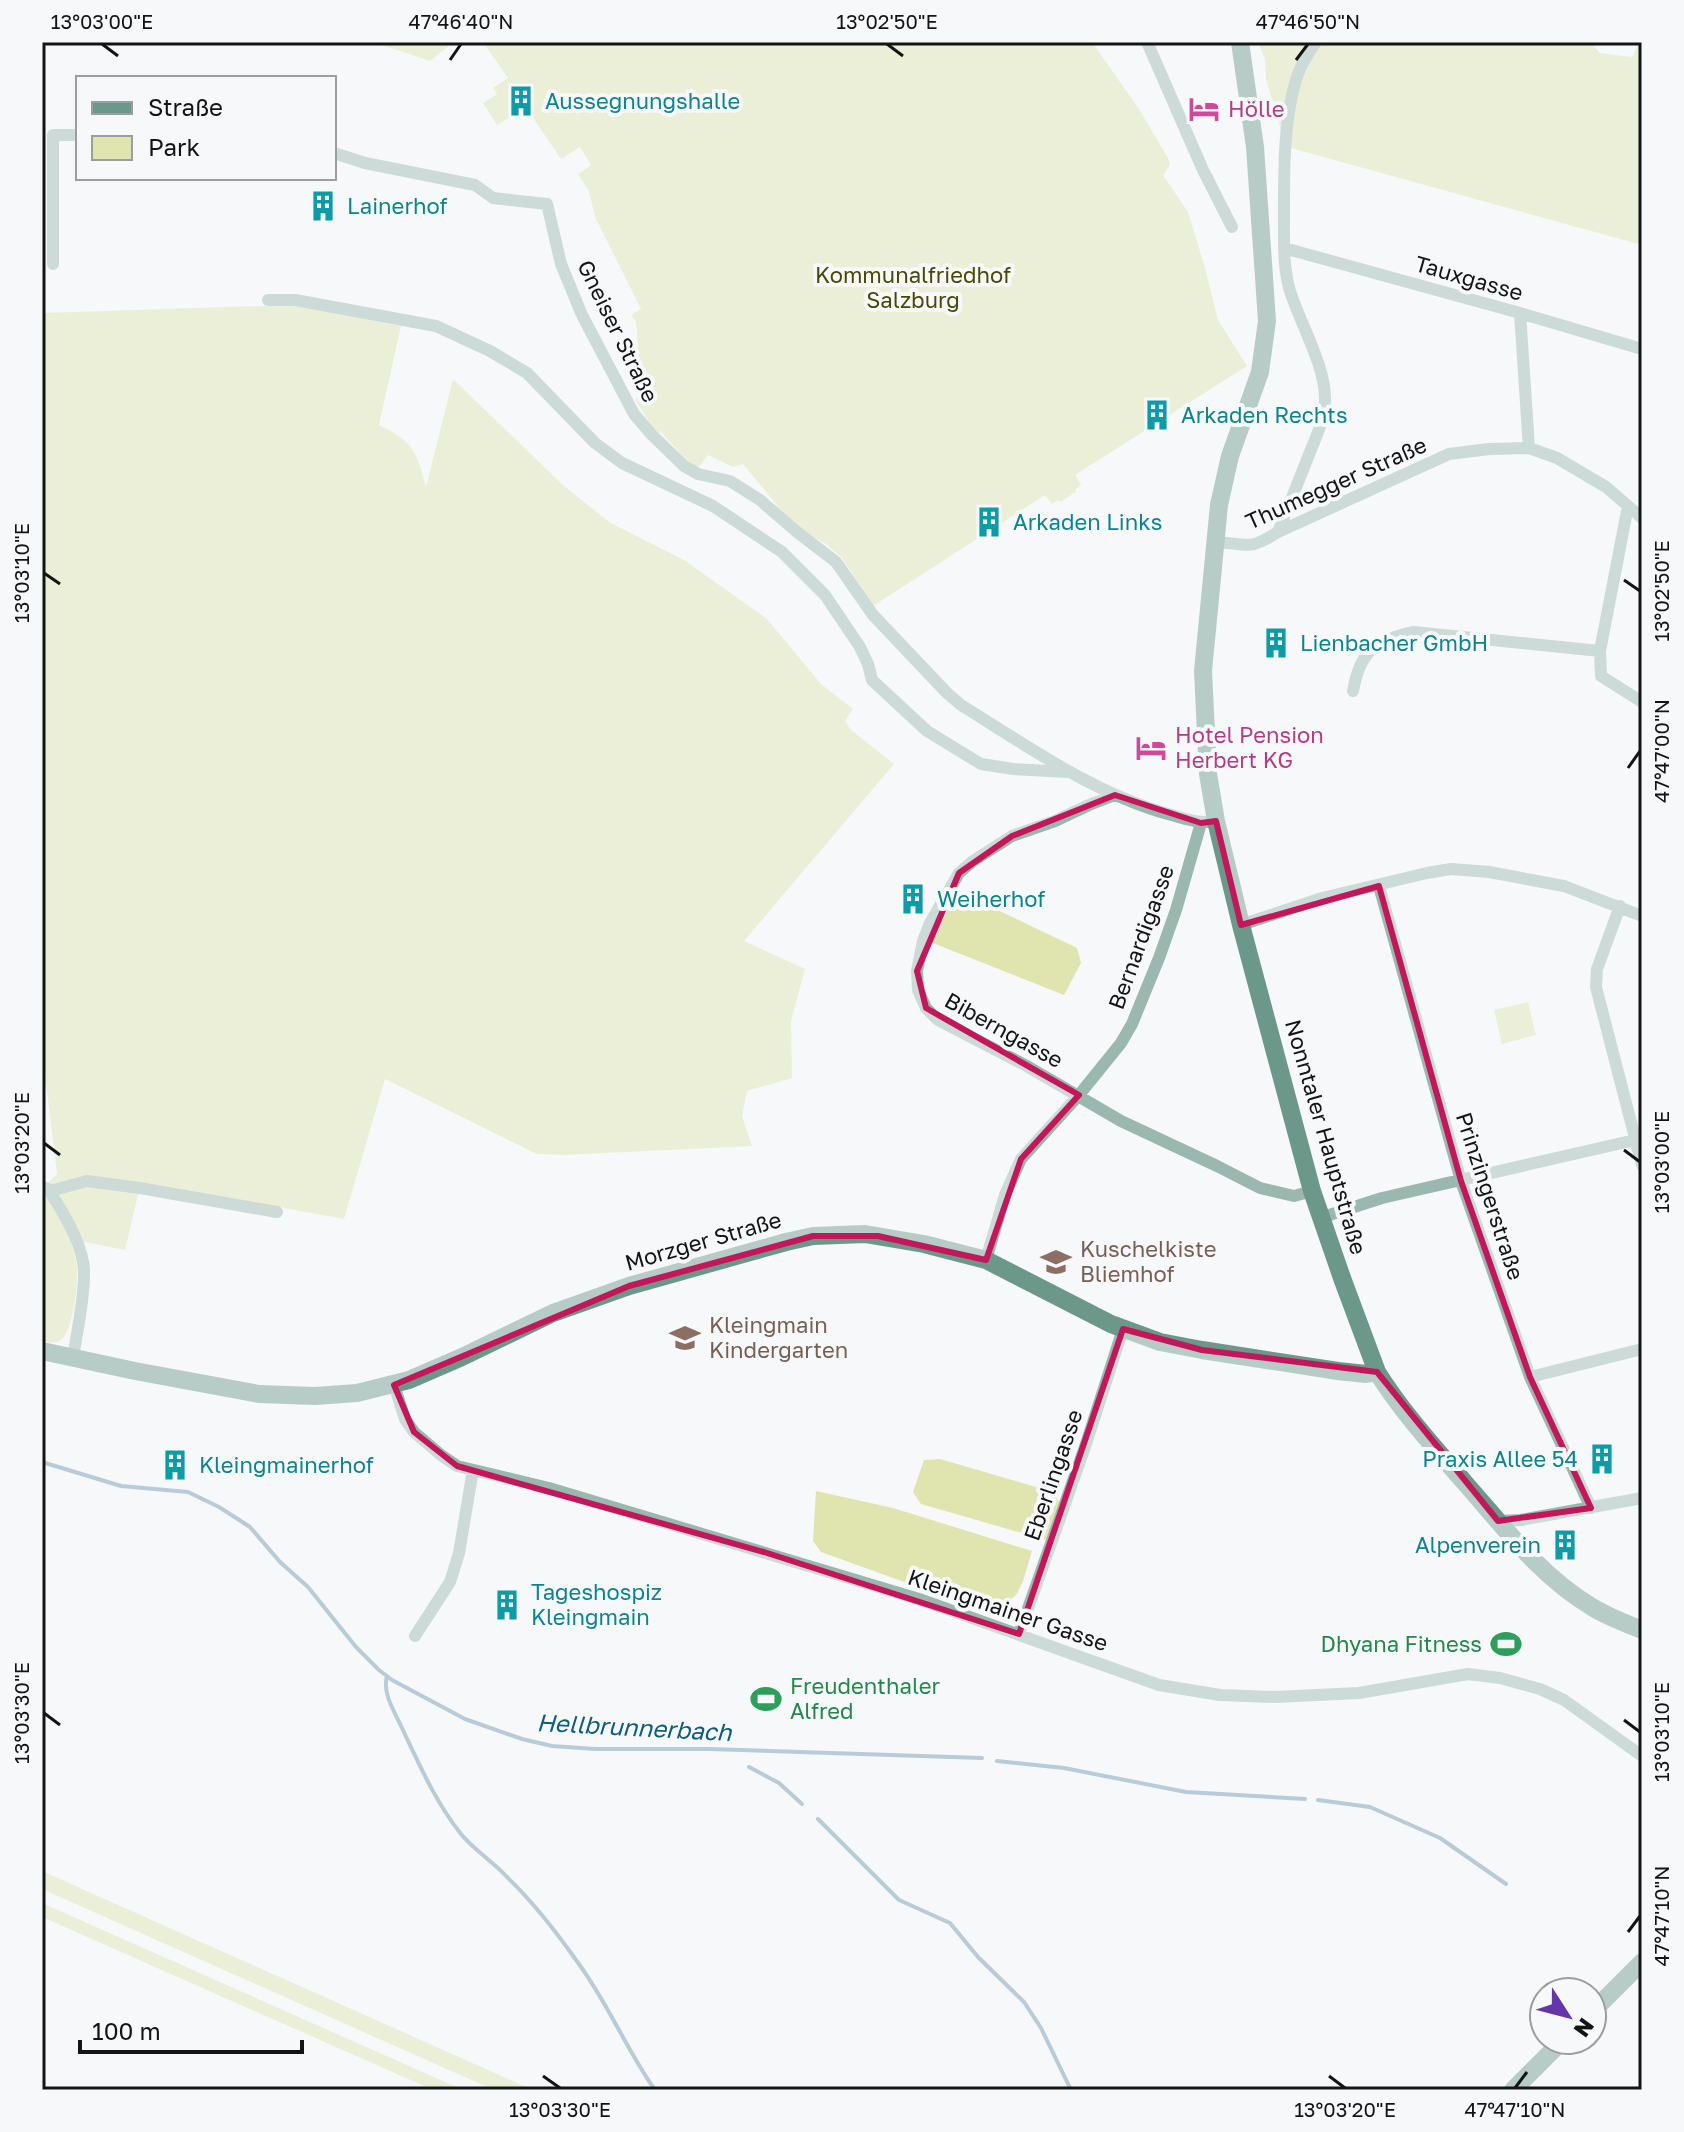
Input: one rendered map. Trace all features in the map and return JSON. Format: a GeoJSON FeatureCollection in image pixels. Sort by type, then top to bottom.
{"type":"FeatureCollection","features":[{"type":"Feature","properties":{"kind":"main road","name":"Nonntaler Hauptstraße"},"geometry":{"type":"LineString","coordinates":[[1240,42],[1255,147],[1267,321],[1260,372],[1230,456],[1219,505],[1203,671],[1209,822],[1241,925],[1320,1218],[1377,1372],[1420,1431],[1534,1562],[1576,1597],[1611,1618],[1642,1630]]}},
{"type":"Feature","properties":{"kind":"main road","name":"Morzger Straße"},"geometry":{"type":"LineString","coordinates":[[42,1351],[199,1383],[278,1395],[331,1396],[394,1385],[579,1302],[642,1282],[813,1236],[865,1234],[924,1244],[986,1260],[1087,1313],[1160,1342],[1347,1372],[1377,1372]]}},
{"type":"Feature","properties":{"kind":"main road"},"geometry":{"type":"LineString","coordinates":[[1608,1996],[1642,1962]]}},
{"type":"Feature","properties":{"kind":"main road"},"geometry":{"type":"LineString","coordinates":[[1513,2090],[1547,2056]]}},
{"type":"Feature","properties":{"kind":"street"},"geometry":{"type":"LineString","coordinates":[[1147,42],[1203,170],[1232,227]]}},
{"type":"Feature","properties":{"kind":"street"},"geometry":{"type":"LineString","coordinates":[[1278,532],[1323,418],[1325,396],[1320,372],[1291,293],[1284,248],[1286,138],[1293,92],[1299,72],[1316,42]]}},
{"type":"Feature","properties":{"kind":"street"},"geometry":{"type":"LineString","coordinates":[[53,264],[53,135],[76,135]]}},
{"type":"Feature","properties":{"kind":"street","name":"Gneiser Straße"},"geometry":{"type":"LineString","coordinates":[[336,154],[365,163],[475,185],[493,198],[547,204],[561,264],[582,315],[634,414],[677,460],[698,474],[730,481],[760,500],[836,562],[873,615],[961,705],[1115,795],[1158,811],[1209,822]]}},
{"type":"Feature","properties":{"kind":"street","name":"Tauxgasse"},"geometry":{"type":"LineString","coordinates":[[1284,248],[1642,349]]}},
{"type":"Feature","properties":{"kind":"street","name":"Gneiser Straße"},"geometry":{"type":"LineString","coordinates":[[268,300],[295,300],[436,326],[490,351],[527,373],[595,443],[622,463],[713,506],[782,552],[825,595],[860,647],[872,680],[927,731],[981,764],[1071,772]]}},
{"type":"Feature","properties":{"kind":"street"},"geometry":{"type":"LineString","coordinates":[[1520,313],[1529,448]]}},
{"type":"Feature","properties":{"kind":"street","name":"Thumegger Straße"},"geometry":{"type":"LineString","coordinates":[[1216,542],[1248,547],[1258,545],[1278,532],[1449,454],[1489,449],[1529,448],[1557,458],[1606,487],[1642,518]]}},
{"type":"Feature","properties":{"kind":"street"},"geometry":{"type":"LineString","coordinates":[[1628,506],[1600,651],[1601,676],[1642,702]]}},
{"type":"Feature","properties":{"kind":"street"},"geometry":{"type":"LineString","coordinates":[[1353,691],[1356,671],[1375,645],[1390,637],[1414,632],[1600,651]]}},
{"type":"Feature","properties":{"kind":"street","name":"Biberngasse"},"geometry":{"type":"LineString","coordinates":[[1115,795],[1012,836],[959,873],[923,941],[917,971],[918,990],[926,1008],[938,1020],[1079,1095],[1121,1121],[1260,1188],[1294,1196],[1312,1191]]}},
{"type":"Feature","properties":{"kind":"street","name":"Bernardigasse"},"geometry":{"type":"LineString","coordinates":[[986,1260],[1005,1195],[1021,1159],[1079,1095],[1121,1043],[1132,1024],[1209,822]]}},
{"type":"Feature","properties":{"kind":"street"},"geometry":{"type":"LineString","coordinates":[[1241,925],[1322,898],[1451,869],[1489,872],[1564,886],[1642,916]]}},
{"type":"Feature","properties":{"kind":"street","name":"Prinzingerstraße"},"geometry":{"type":"LineString","coordinates":[[1379,886],[1461,1181],[1530,1377],[1591,1508]]}},
{"type":"Feature","properties":{"kind":"street"},"geometry":{"type":"LineString","coordinates":[[1620,906],[1597,969],[1596,987],[1642,1165]]}},
{"type":"Feature","properties":{"kind":"street"},"geometry":{"type":"LineString","coordinates":[[1320,1218],[1382,1198],[1635,1140]]}},
{"type":"Feature","properties":{"kind":"street"},"geometry":{"type":"LineString","coordinates":[[73,1358],[84,1280],[83,1261],[64,1215],[46,1189],[87,1181],[277,1212]]}},
{"type":"Feature","properties":{"kind":"street","name":"Eberlingasse"},"geometry":{"type":"LineString","coordinates":[[1019,1634],[1123,1329]]}},
{"type":"Feature","properties":{"kind":"street"},"geometry":{"type":"LineString","coordinates":[[1530,1377],[1642,1349]]}},
{"type":"Feature","properties":{"kind":"street","name":"Kleingmainer Gasse"},"geometry":{"type":"LineString","coordinates":[[394,1385],[405,1419],[414,1432],[457,1466],[549,1488],[919,1599],[1159,1685],[1220,1695],[1275,1697],[1359,1693],[1468,1674],[1500,1678],[1540,1689],[1564,1700],[1642,1756]]}},
{"type":"Feature","properties":{"kind":"street"},"geometry":{"type":"LineString","coordinates":[[415,1636],[450,1582],[459,1553],[473,1470]]}},
{"type":"Feature","properties":{"kind":"street"},"geometry":{"type":"LineString","coordinates":[[1498,1521],[1521,1520],[1642,1498]]}},
{"type":"Feature","properties":{"kind":"highlighted area"},"geometry":{"type":"Polygon","coordinates":[[[1115,795],[1201,823],[1216,821],[1241,925],[1379,886],[1461,1181],[1530,1377],[1591,1508],[1498,1521],[1377,1372],[1202,1350],[1123,1329],[1019,1634],[764,1552],[457,1466],[414,1432],[394,1385],[629,1286],[813,1236],[878,1236],[986,1260],[1021,1159],[1079,1095],[926,1008],[917,971],[959,873],[1012,836],[1115,795]]]}},
{"type":"Feature","properties":{"kind":"green space"},"geometry":{"type":"Polygon","coordinates":[[[373,42],[454,42],[430,61],[373,42]]]}},
{"type":"Feature","properties":{"kind":"green space","name":"Kommunalfriedhof Salzburg"},"geometry":{"type":"Polygon","coordinates":[[[483,42],[1092,42],[1139,109],[1169,160],[1170,165],[1163,175],[1188,212],[1218,320],[1247,366],[1075,475],[1081,485],[1076,492],[1052,504],[1045,495],[873,606],[842,558],[826,544],[803,531],[780,509],[743,464],[733,467],[708,455],[698,468],[685,459],[661,432],[657,434],[635,400],[639,397],[621,350],[638,347],[636,322],[631,315],[641,309],[595,217],[589,191],[578,174],[591,165],[580,147],[561,159],[529,112],[517,120],[513,115],[497,125],[483,103],[497,94],[493,88],[508,78],[483,42]]]}},
{"type":"Feature","properties":{"kind":"green space"},"geometry":{"type":"Polygon","coordinates":[[[1258,42],[1590,42],[1600,53],[1632,57],[1639,42],[1642,42],[1642,245],[1291,148],[1282,134],[1266,79],[1265,59],[1258,42]]]}},
{"type":"Feature","properties":{"kind":"green space"},"geometry":{"type":"Polygon","coordinates":[[[291,305],[401,326],[379,425],[412,449],[426,487],[453,379],[564,486],[609,522],[684,560],[767,619],[821,684],[853,709],[845,721],[851,730],[894,764],[744,941],[805,969],[791,1021],[792,1078],[747,1091],[742,1116],[752,1146],[537,1154],[385,1079],[344,1219],[141,1182],[125,1250],[70,1239],[77,1272],[69,1327],[61,1340],[42,1341],[42,1189],[57,1174],[42,1050],[42,313],[291,305]]]}},
{"type":"Feature","properties":{"kind":"green space"},"geometry":{"type":"Polygon","coordinates":[[[956,890],[1077,948],[1081,963],[1064,995],[933,943],[956,890]]]}},
{"type":"Feature","properties":{"kind":"green space"},"geometry":{"type":"Polygon","coordinates":[[[1528,1002],[1536,1035],[1502,1044],[1494,1010],[1528,1002]]]}},
{"type":"Feature","properties":{"kind":"green space"},"geometry":{"type":"Polygon","coordinates":[[[940,1459],[1053,1492],[1059,1502],[1046,1540],[921,1504],[913,1492],[924,1460],[940,1459]]]}},
{"type":"Feature","properties":{"kind":"green space"},"geometry":{"type":"Polygon","coordinates":[[[816,1491],[893,1508],[1032,1551],[1017,1594],[1002,1607],[990,1610],[821,1552],[813,1541],[816,1491]]]}},
{"type":"Feature","properties":{"kind":"green space"},"geometry":{"type":"Polygon","coordinates":[[[42,1871],[533,2090],[494,2090],[42,1889],[42,1871]]]}},
{"type":"Feature","properties":{"kind":"green space"},"geometry":{"type":"Polygon","coordinates":[[[42,1903],[463,2090],[433,2090],[42,1917],[42,1903]]]}},
{"type":"Feature","properties":{"kind":"waterway","name":"Hellbrunnerbach"},"geometry":{"type":"LineString","coordinates":[[42,1462],[121,1486],[188,1492],[219,1507],[250,1527],[280,1562],[308,1587],[356,1647],[392,1680],[465,1719],[522,1739],[552,1746],[595,1749],[709,1749],[982,1758]]}},
{"type":"Feature","properties":{"kind":"waterway"},"geometry":{"type":"LineString","coordinates":[[387,1676],[386,1689],[390,1703],[452,1822],[466,1840],[516,1886],[560,1938],[587,1976],[655,2090]]}},
{"type":"Feature","properties":{"kind":"waterway","name":"Hellbrunnerbach"},"geometry":{"type":"LineString","coordinates":[[997,1761],[1064,1768],[1186,1792],[1305,1799]]}},
{"type":"Feature","properties":{"kind":"waterway"},"geometry":{"type":"LineString","coordinates":[[749,1767],[779,1783],[802,1804]]}},
{"type":"Feature","properties":{"kind":"waterway","name":"Hellbrunnerbach"},"geometry":{"type":"LineString","coordinates":[[1318,1800],[1370,1807],[1440,1838],[1506,1884]]}},
{"type":"Feature","properties":{"kind":"waterway"},"geometry":{"type":"LineString","coordinates":[[818,1819],[899,1900],[950,1923],[978,1957],[1024,2002],[1041,2028],[1071,2090]]}},
{"type":"Feature","properties":{"kind":"place","name":"Aussegnungshalle"},"geometry":{"type":"Point","coordinates":[521,101]}},
{"type":"Feature","properties":{"kind":"place","name":"Hölle"},"geometry":{"type":"Point","coordinates":[1204,109]}},
{"type":"Feature","properties":{"kind":"place","name":"Lainerhof"},"geometry":{"type":"Point","coordinates":[323,206]}},
{"type":"Feature","properties":{"kind":"place","name":"Arkaden Rechts"},"geometry":{"type":"Point","coordinates":[1157,415]}},
{"type":"Feature","properties":{"kind":"place","name":"Arkaden Links"},"geometry":{"type":"Point","coordinates":[989,522]}},
{"type":"Feature","properties":{"kind":"place","name":"Lienbacher GmbH"},"geometry":{"type":"Point","coordinates":[1276,643]}},
{"type":"Feature","properties":{"kind":"place","name":"Hotel Pension Herbert KG"},"geometry":{"type":"Point","coordinates":[1151,748]}},
{"type":"Feature","properties":{"kind":"place","name":"Weiherhof"},"geometry":{"type":"Point","coordinates":[913,899]}},
{"type":"Feature","properties":{"kind":"place","name":"Kuschelkiste Bliemhof"},"geometry":{"type":"Point","coordinates":[1056,1262]}},
{"type":"Feature","properties":{"kind":"place","name":"Kleingmain Kindergarten"},"geometry":{"type":"Point","coordinates":[685,1338]}},
{"type":"Feature","properties":{"kind":"place","name":"Praxis Allee 54"},"geometry":{"type":"Point","coordinates":[1602,1459]}},
{"type":"Feature","properties":{"kind":"place","name":"Kleingmainerhof"},"geometry":{"type":"Point","coordinates":[175,1465]}},
{"type":"Feature","properties":{"kind":"place","name":"Alpenverein"},"geometry":{"type":"Point","coordinates":[1565,1545]}},
{"type":"Feature","properties":{"kind":"place","name":"Tageshospiz Kleingmain"},"geometry":{"type":"Point","coordinates":[507,1605]}},
{"type":"Feature","properties":{"kind":"place","name":"Dhyana Fitness"},"geometry":{"type":"Point","coordinates":[1506,1644]}},
{"type":"Feature","properties":{"kind":"place","name":"Freudenthaler Alfred"},"geometry":{"type":"Point","coordinates":[766,1699]}}]}
